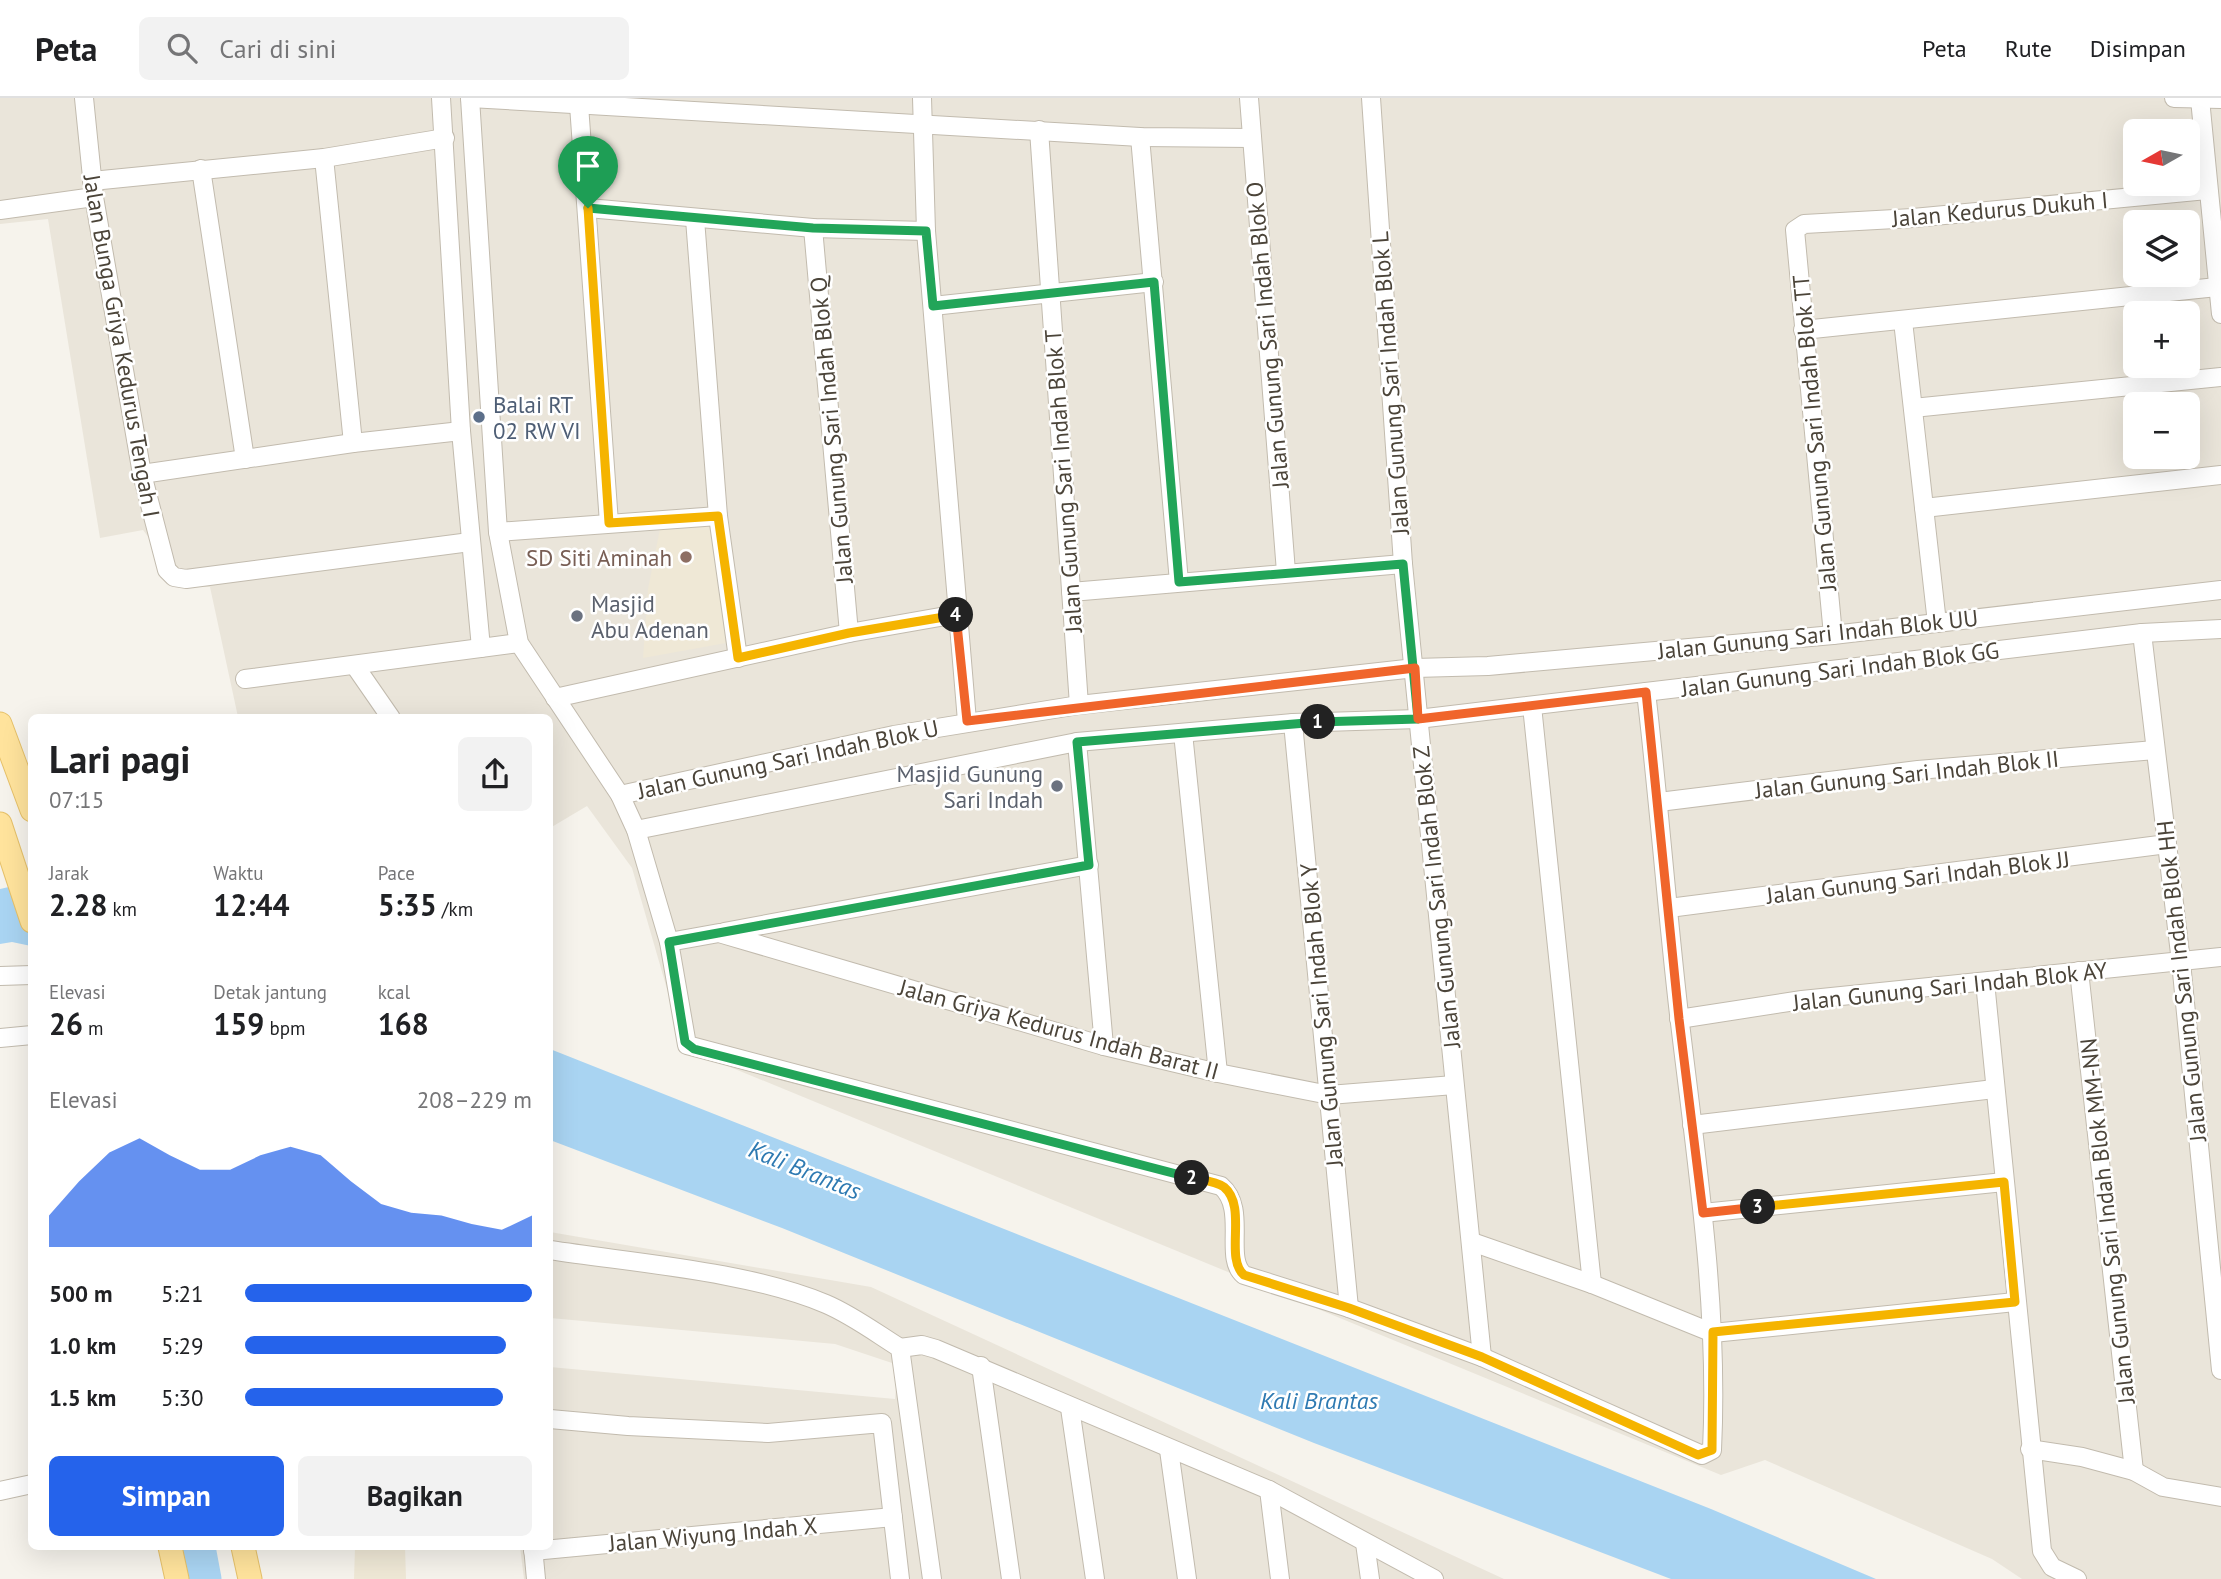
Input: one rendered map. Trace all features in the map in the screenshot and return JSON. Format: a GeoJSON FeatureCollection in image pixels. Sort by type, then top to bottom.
{"type":"FeatureCollection","features":[{"type":"Feature","properties":{"kind":"main road"},"geometry":{"type":"LineString","coordinates":[[0,724],[28,799]]}},
{"type":"Feature","properties":{"kind":"main road"},"geometry":{"type":"LineString","coordinates":[[0,824],[9,862],[28,910]]}},
{"type":"Feature","properties":{"kind":"main road"},"geometry":{"type":"LineString","coordinates":[[171,1550],[177,1579]]}},
{"type":"Feature","properties":{"kind":"main road"},"geometry":{"type":"LineString","coordinates":[[244,1550],[250,1579]]}},
{"type":"Feature","properties":{"kind":"street","name":"Jalan Bunga Griya Kedurus Tengah I"},"geometry":{"type":"LineString","coordinates":[[84,98],[93,189],[142,474],[165,567],[174,577],[186,579],[470,542]]}},
{"type":"Feature","properties":{"kind":"street"},"geometry":{"type":"LineString","coordinates":[[441,98],[461,431],[481,648]]}},
{"type":"Feature","properties":{"kind":"street"},"geometry":{"type":"LineString","coordinates":[[1252,138],[1140,137],[470,98],[498,532],[519,643],[620,795],[636,831],[669,942],[685,1042],[690,1047],[705,1052],[1222,1185],[1234,1205],[1237,1260],[1242,1274],[1349,1308],[1482,1357],[1704,1454],[1715,1388],[1713,1332],[1703,1213],[1679,1019],[1646,692]]}},
{"type":"Feature","properties":{"kind":"street"},"geometry":{"type":"LineString","coordinates":[[922,98],[926,231],[967,721]]}},
{"type":"Feature","properties":{"kind":"street","name":"Jalan Gunung Sari Indah Blok O"},"geometry":{"type":"LineString","coordinates":[[1249,98],[1286,572]]}},
{"type":"Feature","properties":{"kind":"street","name":"Jalan Gunung Sari Indah Blok L"},"geometry":{"type":"LineString","coordinates":[[1371,98],[1403,564],[1415,668]]}},
{"type":"Feature","properties":{"kind":"street"},"geometry":{"type":"LineString","coordinates":[[2174,98],[2221,100]]}},
{"type":"Feature","properties":{"kind":"street"},"geometry":{"type":"LineString","coordinates":[[2200,99],[2207,190],[2217,244],[2217,287],[2221,314]]}},
{"type":"Feature","properties":{"kind":"street"},"geometry":{"type":"LineString","coordinates":[[579,106],[609,523]]}},
{"type":"Feature","properties":{"kind":"street","name":"Jalan Gunung Sari Indah Blok T"},"geometry":{"type":"LineString","coordinates":[[1039,130],[1079,705]]}},
{"type":"Feature","properties":{"kind":"street"},"geometry":{"type":"LineString","coordinates":[[1140,137],[1179,582]]}},
{"type":"Feature","properties":{"kind":"street"},"geometry":{"type":"LineString","coordinates":[[0,210],[201,169],[324,158],[445,138]]}},
{"type":"Feature","properties":{"kind":"street"},"geometry":{"type":"LineString","coordinates":[[324,158],[353,443]]}},
{"type":"Feature","properties":{"kind":"street"},"geometry":{"type":"LineString","coordinates":[[201,169],[246,459]]}},
{"type":"Feature","properties":{"kind":"street","name":"Jalan Kedurus Dukuh I"},"geometry":{"type":"LineString","coordinates":[[1795,230],[1804,224],[1913,218],[2207,190]]}},
{"type":"Feature","properties":{"kind":"street"},"geometry":{"type":"LineString","coordinates":[[588,208],[813,228],[926,231]]}},
{"type":"Feature","properties":{"kind":"street"},"geometry":{"type":"LineString","coordinates":[[695,219],[718,516],[738,658]]}},
{"type":"Feature","properties":{"kind":"street","name":"Jalan Gunung Sari Indah Blok Q"},"geometry":{"type":"LineString","coordinates":[[813,228],[849,633]]}},
{"type":"Feature","properties":{"kind":"street","name":"Jalan Gunung Sari Indah Blok TT"},"geometry":{"type":"LineString","coordinates":[[1795,230],[1833,635]]}},
{"type":"Feature","properties":{"kind":"street"},"geometry":{"type":"LineString","coordinates":[[933,306],[1154,282]]}},
{"type":"Feature","properties":{"kind":"street"},"geometry":{"type":"LineString","coordinates":[[1803,330],[2217,287]]}},
{"type":"Feature","properties":{"kind":"street"},"geometry":{"type":"LineString","coordinates":[[1903,320],[1937,623]]}},
{"type":"Feature","properties":{"kind":"street"},"geometry":{"type":"LineString","coordinates":[[1913,408],[2221,377]]}},
{"type":"Feature","properties":{"kind":"street"},"geometry":{"type":"LineString","coordinates":[[142,474],[353,443],[461,431]]}},
{"type":"Feature","properties":{"kind":"street"},"geometry":{"type":"LineString","coordinates":[[1923,508],[2221,475]]}},
{"type":"Feature","properties":{"kind":"street"},"geometry":{"type":"LineString","coordinates":[[498,532],[718,516]]}},
{"type":"Feature","properties":{"kind":"street"},"geometry":{"type":"LineString","coordinates":[[1071,592],[1403,564]]}},
{"type":"Feature","properties":{"kind":"street","name":"Jalan Gunung Sari Indah Blok UU"},"geometry":{"type":"LineString","coordinates":[[1415,668],[1488,666],[1833,635],[2221,590]]}},
{"type":"Feature","properties":{"kind":"street"},"geometry":{"type":"LineString","coordinates":[[555,698],[849,633],[957,614]]}},
{"type":"Feature","properties":{"kind":"street","name":"Jalan Gunung Sari Indah Blok GG"},"geometry":{"type":"LineString","coordinates":[[636,831],[1077,742],[1293,723],[1418,719],[2142,633],[2221,629]]}},
{"type":"Feature","properties":{"kind":"street","name":"Jalan Gunung Sari Indah Blok HH"},"geometry":{"type":"LineString","coordinates":[[2142,633],[2181,962],[2221,1370]]}},
{"type":"Feature","properties":{"kind":"street"},"geometry":{"type":"LineString","coordinates":[[245,679],[519,643]]}},
{"type":"Feature","properties":{"kind":"street"},"geometry":{"type":"LineString","coordinates":[[355,666],[387,714]]}},
{"type":"Feature","properties":{"kind":"street","name":"Jalan Gunung Sari Indah Blok U"},"geometry":{"type":"LineString","coordinates":[[620,795],[967,721],[1079,705],[1415,668]]}},
{"type":"Feature","properties":{"kind":"street","name":"Jalan Gunung Sari Indah Blok Z"},"geometry":{"type":"LineString","coordinates":[[1415,668],[1482,1357]]}},
{"type":"Feature","properties":{"kind":"street"},"geometry":{"type":"LineString","coordinates":[[1532,706],[1592,1284]]}},
{"type":"Feature","properties":{"kind":"street","name":"Jalan Gunung Sari Indah Blok Y"},"geometry":{"type":"LineString","coordinates":[[1293,723],[1349,1308]]}},
{"type":"Feature","properties":{"kind":"street"},"geometry":{"type":"LineString","coordinates":[[1184,733],[1218,1073]]}},
{"type":"Feature","properties":{"kind":"street"},"geometry":{"type":"LineString","coordinates":[[1077,742],[1104,1046]]}},
{"type":"Feature","properties":{"kind":"street","name":"Jalan Gunung Sari Indah Blok II"},"geometry":{"type":"LineString","coordinates":[[1659,802],[1918,770],[2155,750]]}},
{"type":"Feature","properties":{"kind":"street","name":"Jalan Gunung Sari Indah Blok JJ"},"geometry":{"type":"LineString","coordinates":[[1668,908],[2167,844]]}},
{"type":"Feature","properties":{"kind":"street"},"geometry":{"type":"LineString","coordinates":[[719,933],[1089,865]]}},
{"type":"Feature","properties":{"kind":"street","name":"Jalan Griya Kedurus Indah Barat II"},"geometry":{"type":"LineString","coordinates":[[669,942],[719,933],[1104,1046],[1329,1096],[1454,1085]]}},
{"type":"Feature","properties":{"kind":"street","name":"Jalan Gunung Sari Indah Blok AY"},"geometry":{"type":"LineString","coordinates":[[1679,1019],[1802,1000],[2221,957]]}},
{"type":"Feature","properties":{"kind":"street","name":"Jalan Gunung Sari Indah Blok MM-NN"},"geometry":{"type":"LineString","coordinates":[[2079,971],[2134,1471]]}},
{"type":"Feature","properties":{"kind":"street"},"geometry":{"type":"LineString","coordinates":[[0,976],[28,975]]}},
{"type":"Feature","properties":{"kind":"street"},"geometry":{"type":"LineString","coordinates":[[1985,982],[2015,1302],[2042,1550],[2052,1567],[2077,1579]]}},
{"type":"Feature","properties":{"kind":"street"},"geometry":{"type":"LineString","coordinates":[[0,1038],[28,1035]]}},
{"type":"Feature","properties":{"kind":"street"},"geometry":{"type":"LineString","coordinates":[[1692,1125],[1994,1088]]}},
{"type":"Feature","properties":{"kind":"street"},"geometry":{"type":"LineString","coordinates":[[1703,1213],[2004,1182]]}},
{"type":"Feature","properties":{"kind":"street"},"geometry":{"type":"LineString","coordinates":[[1472,1242],[1592,1284],[1713,1332],[2015,1302]]}},
{"type":"Feature","properties":{"kind":"street"},"geometry":{"type":"LineString","coordinates":[[553,1250],[744,1280],[827,1304],[900,1348],[930,1347],[981,1366],[1070,1408],[1269,1490],[1434,1579]]}},
{"type":"Feature","properties":{"kind":"street"},"geometry":{"type":"LineString","coordinates":[[900,1348],[932,1579]]}},
{"type":"Feature","properties":{"kind":"street"},"geometry":{"type":"LineString","coordinates":[[981,1366],[1011,1579]]}},
{"type":"Feature","properties":{"kind":"street"},"geometry":{"type":"LineString","coordinates":[[1070,1408],[1095,1579]]}},
{"type":"Feature","properties":{"kind":"street"},"geometry":{"type":"LineString","coordinates":[[553,1419],[768,1433],[882,1423],[900,1579]]}},
{"type":"Feature","properties":{"kind":"street"},"geometry":{"type":"LineString","coordinates":[[2030,1449],[2134,1471],[2163,1487],[2221,1497]]}},
{"type":"Feature","properties":{"kind":"street"},"geometry":{"type":"LineString","coordinates":[[1169,1450],[1186,1579]]}},
{"type":"Feature","properties":{"kind":"street"},"geometry":{"type":"LineString","coordinates":[[0,1491],[28,1485]]}},
{"type":"Feature","properties":{"kind":"street"},"geometry":{"type":"LineString","coordinates":[[1269,1490],[1280,1579]]}},
{"type":"Feature","properties":{"kind":"street","name":"Jalan Wiyung Indah X"},"geometry":{"type":"LineString","coordinates":[[553,1547],[893,1517]]}},
{"type":"Feature","properties":{"kind":"street"},"geometry":{"type":"LineString","coordinates":[[1366,1543],[1370,1579]]}},
{"type":"Feature","properties":{"kind":"street"},"geometry":{"type":"LineString","coordinates":[[533,1550],[536,1579]]}},
{"type":"Feature","properties":{"kind":"shaded area"},"geometry":{"type":"Polygon","coordinates":[[[0,98],[2221,98],[2221,1579],[2022,1579],[1992,1559],[1765,1460],[1721,1475],[684,1048],[632,868],[587,806],[553,826],[553,714],[237,714],[210,587],[186,587],[143,530],[100,538],[48,219],[0,224],[0,98]]]}},
{"type":"Feature","properties":{"kind":"shaded area","name":"SD Siti Aminah"},"geometry":{"type":"Polygon","coordinates":[[[713,519],[726,643],[643,658],[648,589],[661,524],[713,519]]]}},
{"type":"Feature","properties":{"kind":"shaded area"},"geometry":{"type":"Polygon","coordinates":[[[553,1233],[871,1287],[1504,1579],[524,1579],[520,1550],[553,1550],[553,1367],[895,1399],[898,1365],[835,1344],[553,1318],[553,1233]]]}},
{"type":"Feature","properties":{"kind":"shaded area"},"geometry":{"type":"Polygon","coordinates":[[[355,1550],[405,1550],[406,1579],[354,1579],[355,1550]]]}},
{"type":"Feature","properties":{"kind":"water"},"geometry":{"type":"Polygon","coordinates":[[[28,883],[28,945],[12,942],[0,944],[0,889],[28,883]]]}},
{"type":"Feature","properties":{"kind":"water","name":"Kali Brantas"},"geometry":{"type":"Polygon","coordinates":[[[553,1050],[1711,1509],[1876,1579],[1671,1579],[1314,1443],[782,1228],[553,1141],[553,1050]]]}},
{"type":"Feature","properties":{"kind":"waterway"},"geometry":{"type":"LineString","coordinates":[[200,1550],[205,1579]]}},
{"type":"Feature","properties":{"kind":"place","name":"Balai RT 02 RW VI"},"geometry":{"type":"Point","coordinates":[479,417]}},
{"type":"Feature","properties":{"kind":"place","name":"SD Siti Aminah"},"geometry":{"type":"Point","coordinates":[686,557]}},
{"type":"Feature","properties":{"kind":"place","name":"Masjid Abu Adenan"},"geometry":{"type":"Point","coordinates":[577,616]}},
{"type":"Feature","properties":{"kind":"place","name":"Masjid Gunung Sari Indah"},"geometry":{"type":"Point","coordinates":[1057,786]}},
{"type":"Feature","properties":{"kind":"route"},"geometry":{"type":"LineString","coordinates":[[588,208],[609,523],[718,516],[738,658],[849,633],[957,614],[967,721],[1079,705],[1415,668],[1418,719],[1646,692],[1679,1019],[1703,1213],[2004,1182],[2015,1302],[1713,1332],[1715,1388],[1712,1450],[1698,1455],[1482,1357],[1349,1308],[1244,1275],[1240,1272],[1237,1260],[1234,1205],[1222,1185],[687,1045],[669,942],[1089,865],[1077,742],[1293,723],[1418,719],[1415,668],[1403,564],[1179,582],[1154,282],[933,306],[926,231],[813,228],[588,208]]}}]}
